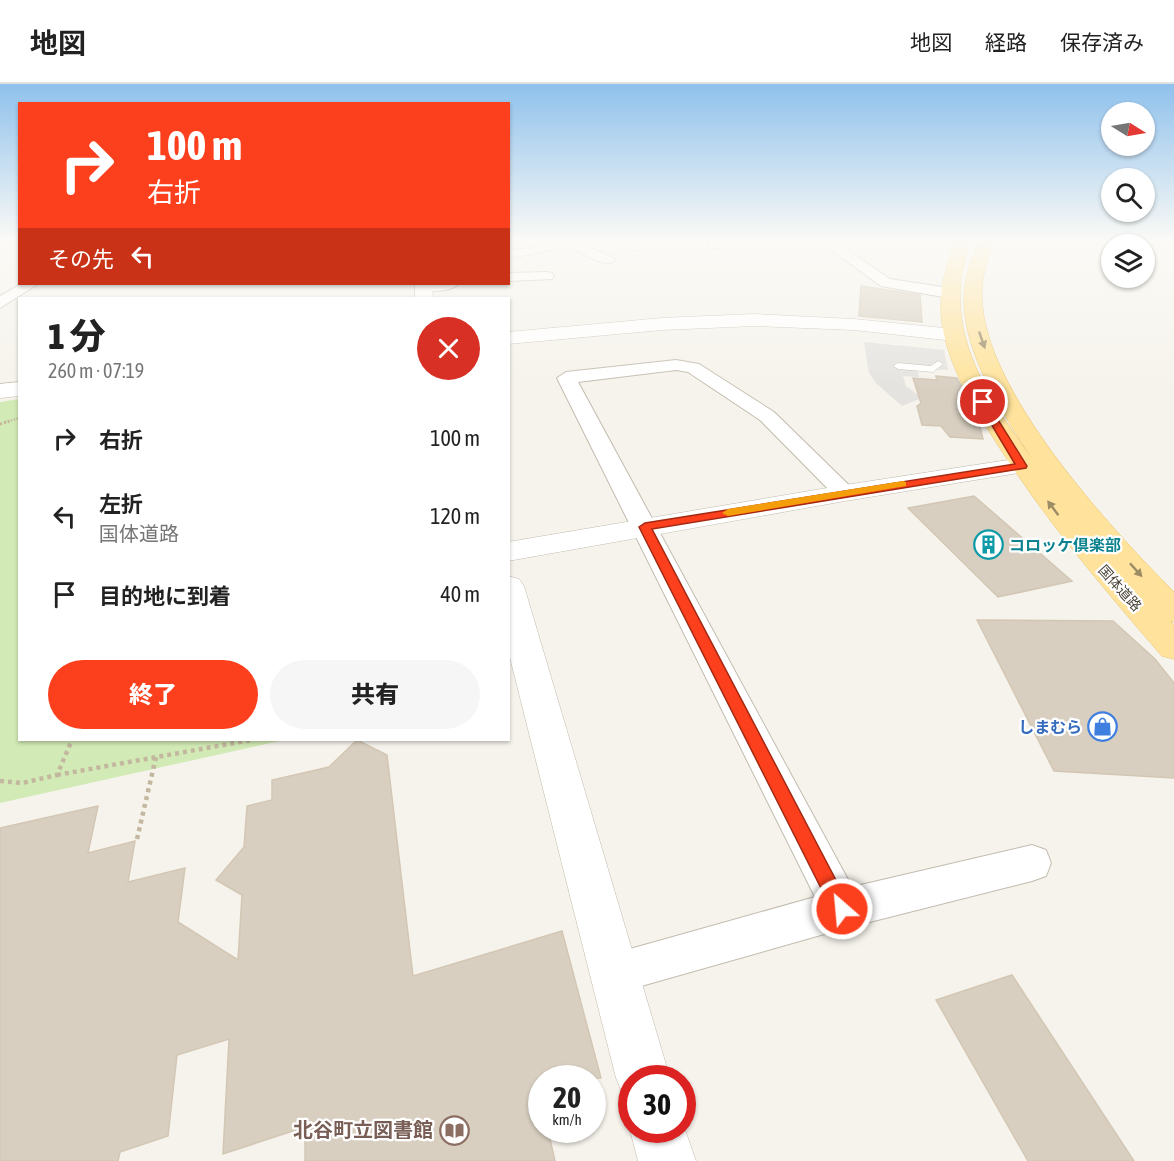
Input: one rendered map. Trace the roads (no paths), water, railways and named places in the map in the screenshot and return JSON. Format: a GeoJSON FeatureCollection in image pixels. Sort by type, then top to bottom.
{"type":"FeatureCollection","features":[{"type":"Feature","properties":{"kind":"main road","name":"国体道路"},"geometry":{"type":"LineString","coordinates":[[950,289],[954,335],[983,402],[1022,466],[1077,538],[1174,647]]}},
{"type":"Feature","properties":{"kind":"main road","name":"国体道路"},"geometry":{"type":"LineString","coordinates":[[974,289],[973,304],[980,338],[1008,399],[1046,463],[1108,539],[1174,610]]}},
{"type":"Feature","properties":{"kind":"street"},"geometry":{"type":"LineString","coordinates":[[0,303],[22,289]]}},
{"type":"Feature","properties":{"kind":"street"},"geometry":{"type":"LineString","coordinates":[[926,289],[950,293]]}},
{"type":"Feature","properties":{"kind":"street"},"geometry":{"type":"LineString","coordinates":[[510,338],[664,324],[754,320],[845,324],[954,335]]}},
{"type":"Feature","properties":{"kind":"street"},"geometry":{"type":"LineString","coordinates":[[842,909],[566,378],[676,365],[693,368],[767,416],[845,493]]}},
{"type":"Feature","properties":{"kind":"street"},"geometry":{"type":"LineString","coordinates":[[0,391],[18,389]]}},
{"type":"Feature","properties":{"kind":"street"},"geometry":{"type":"LineString","coordinates":[[510,552],[845,493],[1022,466]]}},
{"type":"Feature","properties":{"kind":"street"},"geometry":{"type":"LineString","coordinates":[[510,593],[640,1065]]}},
{"type":"Feature","properties":{"kind":"street"},"geometry":{"type":"LineString","coordinates":[[613,973],[842,909],[1032,863]]}},
{"type":"Feature","properties":{"kind":"street"},"geometry":{"type":"LineString","coordinates":[[662,1143],[667,1161]]}},
{"type":"Feature","properties":{"kind":"lane"},"geometry":{"type":"LineString","coordinates":[[898,366],[933,369],[939,364]]}},
{"type":"Feature","properties":{"kind":"place","name":"コロッケ倶楽部"},"geometry":{"type":"Point","coordinates":[988,545]}},
{"type":"Feature","properties":{"kind":"place","name":"しまむら"},"geometry":{"type":"Point","coordinates":[1103,727]}},
{"type":"Feature","properties":{"kind":"place","name":"北谷町立図書館"},"geometry":{"type":"Point","coordinates":[454,1130]}}]}
